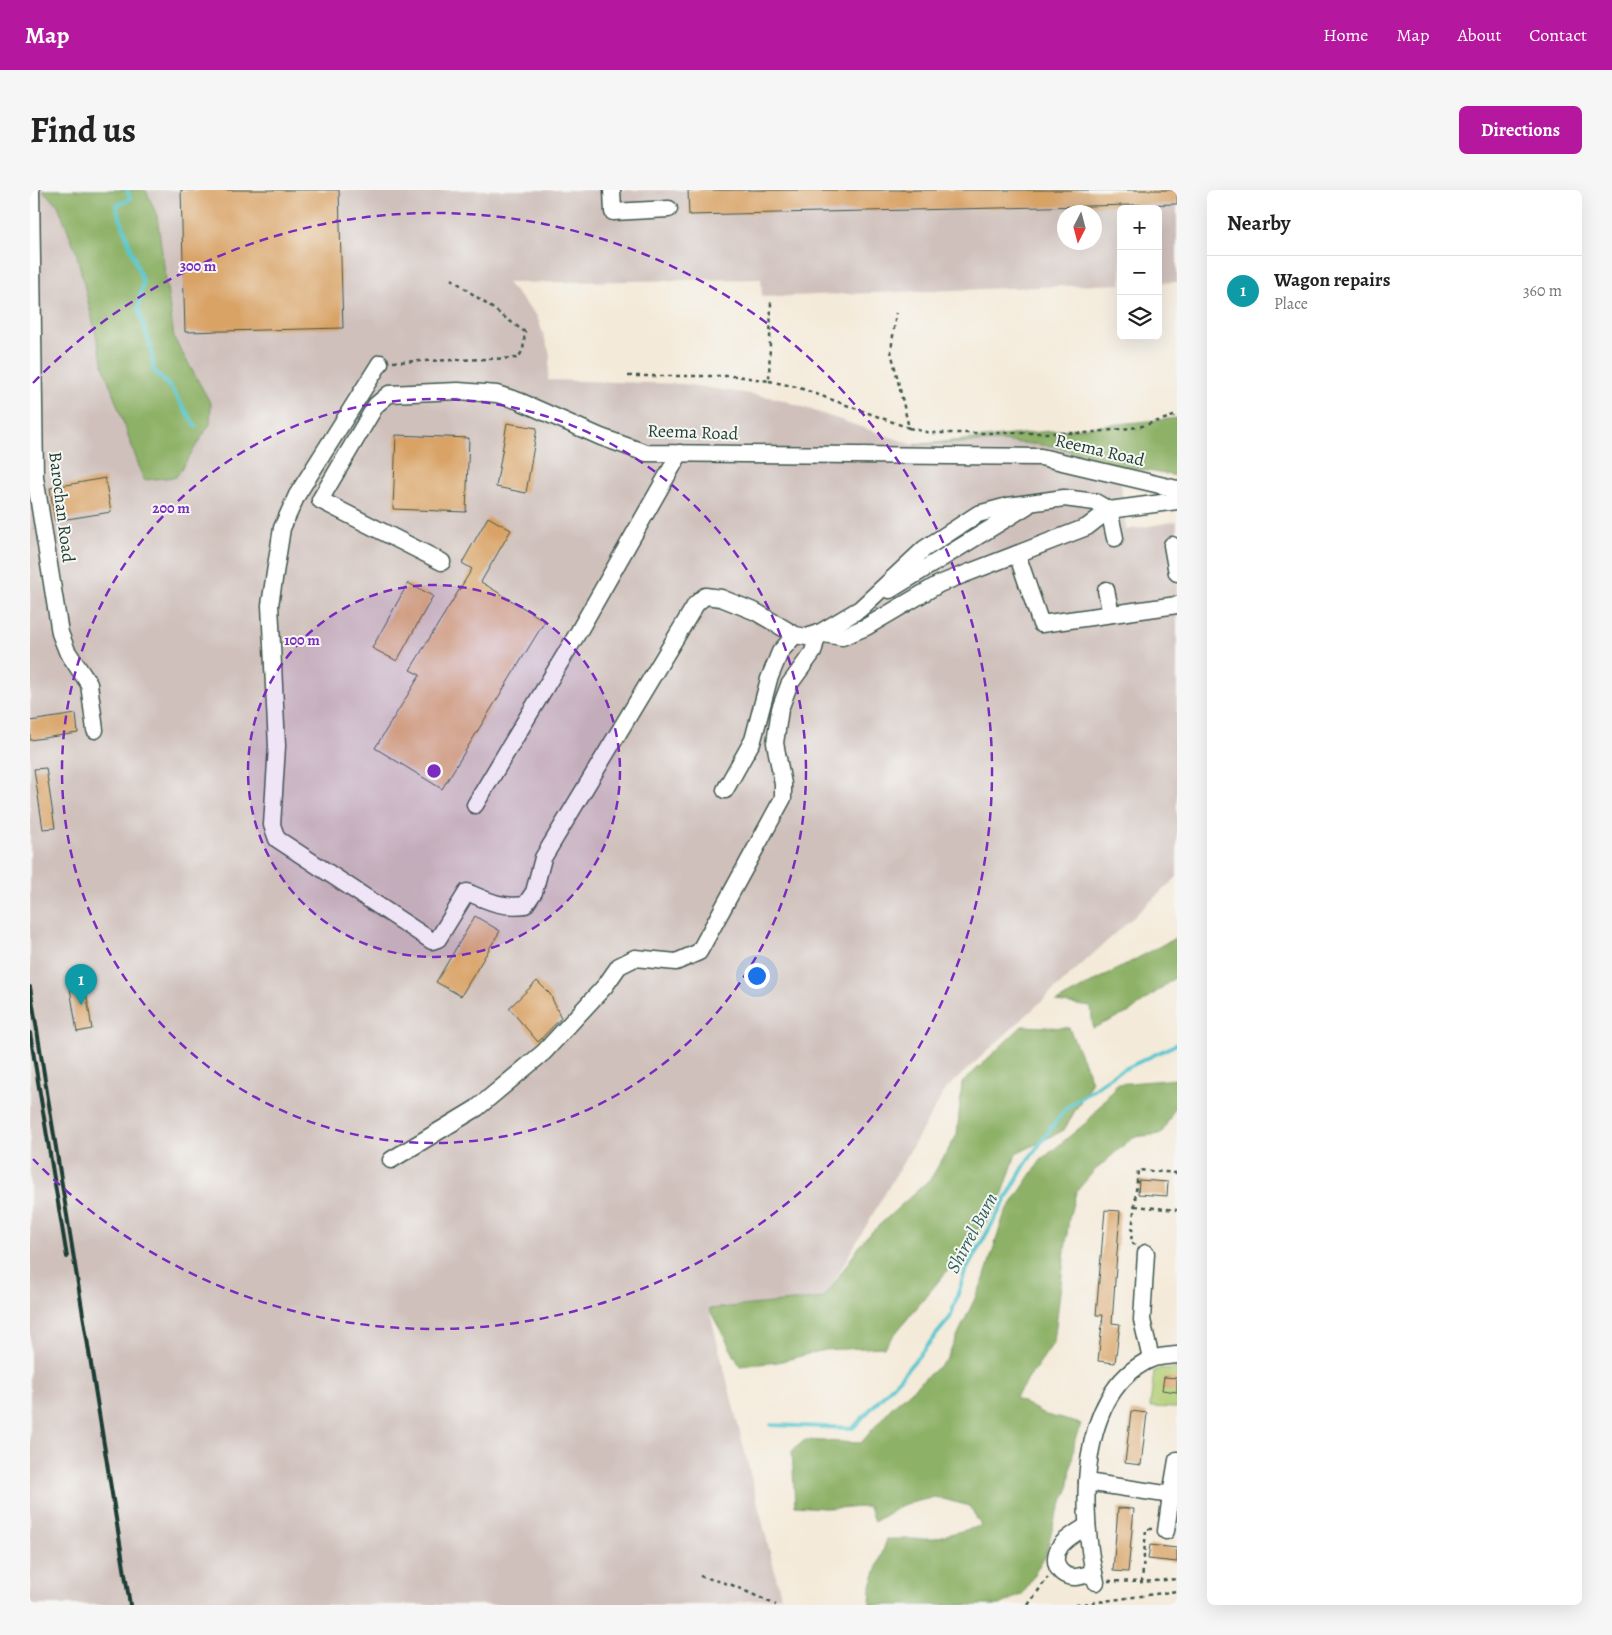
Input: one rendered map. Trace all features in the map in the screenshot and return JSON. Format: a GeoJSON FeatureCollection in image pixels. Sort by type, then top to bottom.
{"type":"FeatureCollection","features":[{"type":"Feature","properties":{"kind":"street","name":"Barochan Road"},"geometry":{"type":"LineString","coordinates":[[32,190],[35,477],[60,633],[67,651],[89,684],[95,730]]}},
{"type":"Feature","properties":{"kind":"street"},"geometry":{"type":"LineString","coordinates":[[612,190],[613,212],[669,209]]}},
{"type":"Feature","properties":{"kind":"street"},"geometry":{"type":"LineString","coordinates":[[380,363],[293,503],[282,528],[270,605],[277,746],[272,825],[277,839],[432,941],[438,939],[467,892],[496,904],[509,907],[525,905],[534,892],[543,858],[696,604],[705,596],[721,598],[756,612],[795,635],[807,637],[818,633],[860,609],[1034,502],[1064,498],[1095,502],[1109,510],[1116,538]]}},
{"type":"Feature","properties":{"kind":"street","name":"Reema Road"},"geometry":{"type":"LineString","coordinates":[[442,562],[320,500],[376,405],[389,394],[458,391],[497,394],[519,401],[625,447],[646,452],[1041,457],[1177,489]]}},
{"type":"Feature","properties":{"kind":"street"},"geometry":{"type":"LineString","coordinates":[[474,805],[579,631],[680,453]]}},
{"type":"Feature","properties":{"kind":"street"},"geometry":{"type":"LineString","coordinates":[[818,633],[842,638],[940,584],[1087,527],[1109,510],[1177,501]]}},
{"type":"Feature","properties":{"kind":"street"},"geometry":{"type":"LineString","coordinates":[[1172,546],[1177,573]]}},
{"type":"Feature","properties":{"kind":"street"},"geometry":{"type":"LineString","coordinates":[[1017,554],[1041,624],[1177,605]]}},
{"type":"Feature","properties":{"kind":"street"},"geometry":{"type":"LineString","coordinates":[[1106,590],[1111,614]]}},
{"type":"Feature","properties":{"kind":"street"},"geometry":{"type":"LineString","coordinates":[[391,1160],[476,1108],[544,1052],[605,986],[620,966],[635,958],[676,962],[699,952],[783,798],[776,744],[780,709],[789,685],[813,652],[818,633]]}},
{"type":"Feature","properties":{"kind":"street"},"geometry":{"type":"LineString","coordinates":[[725,790],[753,740],[769,679],[780,652],[795,635]]}},
{"type":"Feature","properties":{"kind":"street"},"geometry":{"type":"LineString","coordinates":[[1146,1252],[1142,1320],[1151,1358]]}},
{"type":"Feature","properties":{"kind":"street"},"geometry":{"type":"LineString","coordinates":[[1087,1526],[1063,1543],[1056,1553],[1056,1565],[1063,1574],[1095,1578],[1087,1526],[1087,1482],[1090,1446],[1100,1415],[1120,1382],[1151,1358],[1177,1354]]}},
{"type":"Feature","properties":{"kind":"street"},"geometry":{"type":"LineString","coordinates":[[1166,1531],[1177,1460]]}},
{"type":"Feature","properties":{"kind":"street"},"geometry":{"type":"LineString","coordinates":[[1087,1482],[1171,1495]]}},
{"type":"Feature","properties":{"kind":"path"},"geometry":{"type":"LineString","coordinates":[[380,363],[518,358],[524,350],[525,332],[452,278]]}},
{"type":"Feature","properties":{"kind":"path"},"geometry":{"type":"LineString","coordinates":[[769,381],[772,301]]}},
{"type":"Feature","properties":{"kind":"path"},"geometry":{"type":"LineString","coordinates":[[896,313],[891,351],[909,428]]}},
{"type":"Feature","properties":{"kind":"path"},"geometry":{"type":"LineString","coordinates":[[628,376],[736,376],[769,381],[797,387],[909,428],[931,433],[1086,433],[1139,427],[1177,415]]}},
{"type":"Feature","properties":{"kind":"path"},"geometry":{"type":"LineString","coordinates":[[1146,1252],[1130,1242],[1138,1170],[1177,1173]]}},
{"type":"Feature","properties":{"kind":"path"},"geometry":{"type":"LineString","coordinates":[[1135,1206],[1177,1210]]}},
{"type":"Feature","properties":{"kind":"path"},"geometry":{"type":"LineString","coordinates":[[1142,1582],[1146,1529],[1166,1531]]}},
{"type":"Feature","properties":{"kind":"path"},"geometry":{"type":"LineString","coordinates":[[1028,1605],[1056,1565]]}},
{"type":"Feature","properties":{"kind":"path"},"geometry":{"type":"LineString","coordinates":[[700,1576],[732,1585],[776,1605]]}},
{"type":"Feature","properties":{"kind":"path"},"geometry":{"type":"LineString","coordinates":[[1095,1578],[1142,1582],[1177,1578]]}},
{"type":"Feature","properties":{"kind":"path"},"geometry":{"type":"LineString","coordinates":[[1076,1605],[1177,1591]]}},
{"type":"Feature","properties":{"kind":"shaded area"},"geometry":{"type":"Polygon","coordinates":[[[30,190],[42,190],[58,205],[76,251],[210,424],[211,404],[174,338],[157,216],[146,190],[1177,190],[1177,282],[1162,283],[1162,205],[1117,205],[1117,284],[762,297],[761,279],[507,283],[537,316],[550,354],[548,380],[683,384],[776,398],[914,445],[1000,441],[1053,446],[1119,466],[1126,530],[1177,521],[1177,877],[946,1089],[824,1298],[709,1309],[781,1596],[722,1605],[30,1605],[30,190]]]}},
{"type":"Feature","properties":{"kind":"green space"},"geometry":{"type":"Polygon","coordinates":[[[42,190],[146,190],[157,216],[174,338],[211,404],[210,424],[176,477],[144,480],[104,368],[76,251],[58,205],[42,190]]]}},
{"type":"Feature","properties":{"kind":"green space"},"geometry":{"type":"Polygon","coordinates":[[[1177,418],[1177,476],[1119,466],[1053,446],[1000,441],[914,445],[1177,418]]]}},
{"type":"Feature","properties":{"kind":"green space"},"geometry":{"type":"Polygon","coordinates":[[[1177,937],[1177,976],[1130,1012],[1093,1028],[1091,1007],[1056,1002],[1177,937]]]}},
{"type":"Feature","properties":{"kind":"green space"},"geometry":{"type":"Polygon","coordinates":[[[1022,1026],[1069,1028],[1092,1081],[1064,1130],[1016,1154],[1000,1202],[976,1236],[884,1347],[824,1350],[778,1362],[740,1366],[709,1309],[824,1298],[865,1238],[931,1178],[957,1135],[962,1083],[1022,1026]]]}},
{"type":"Feature","properties":{"kind":"green space"},"geometry":{"type":"Polygon","coordinates":[[[1177,1079],[1177,1104],[1161,1134],[1133,1137],[1093,1172],[1076,1192],[1069,1218],[1054,1342],[1015,1398],[1046,1415],[1081,1424],[1075,1439],[1068,1490],[1055,1518],[1046,1554],[1023,1594],[1000,1605],[870,1605],[871,1586],[887,1539],[931,1539],[981,1526],[970,1506],[935,1497],[902,1505],[874,1522],[869,1507],[824,1508],[795,1506],[792,1451],[805,1440],[861,1443],[891,1408],[946,1360],[984,1279],[1004,1215],[1041,1160],[1088,1121],[1117,1084],[1177,1079]]]}},
{"type":"Feature","properties":{"kind":"green space"},"geometry":{"type":"Polygon","coordinates":[[[1162,1368],[1169,1370],[1177,1368],[1177,1408],[1150,1407],[1154,1371],[1162,1368]]]}},
{"type":"Feature","properties":{"kind":"building"},"geometry":{"type":"Polygon","coordinates":[[[181,190],[339,190],[343,328],[185,332],[181,190]]]}},
{"type":"Feature","properties":{"kind":"building"},"geometry":{"type":"Polygon","coordinates":[[[688,190],[1177,190],[1177,204],[1057,205],[1057,207],[689,215],[688,190]]]}},
{"type":"Feature","properties":{"kind":"building"},"geometry":{"type":"Polygon","coordinates":[[[507,423],[537,428],[526,493],[496,487],[507,423]]]}},
{"type":"Feature","properties":{"kind":"building"},"geometry":{"type":"Polygon","coordinates":[[[396,435],[469,438],[466,512],[393,509],[396,435]]]}},
{"type":"Feature","properties":{"kind":"building"},"geometry":{"type":"Polygon","coordinates":[[[105,478],[111,512],[55,521],[50,488],[105,478]]]}},
{"type":"Feature","properties":{"kind":"building"},"geometry":{"type":"Polygon","coordinates":[[[488,517],[511,530],[481,582],[545,621],[442,789],[375,748],[420,675],[410,670],[472,569],[462,563],[488,517]]]}},
{"type":"Feature","properties":{"kind":"building"},"geometry":{"type":"Polygon","coordinates":[[[408,583],[433,596],[397,661],[372,648],[408,583]]]}},
{"type":"Feature","properties":{"kind":"building"},"geometry":{"type":"Polygon","coordinates":[[[76,714],[78,733],[30,740],[30,721],[76,714]]]}},
{"type":"Feature","properties":{"kind":"building"},"geometry":{"type":"Polygon","coordinates":[[[46,768],[55,828],[43,829],[34,769],[46,768]]]}},
{"type":"Feature","properties":{"kind":"building"},"geometry":{"type":"Polygon","coordinates":[[[475,916],[500,931],[461,996],[436,982],[475,916]]]}},
{"type":"Feature","properties":{"kind":"building"},"geometry":{"type":"Polygon","coordinates":[[[84,979],[92,1029],[77,1032],[69,982],[84,979]]]}},
{"type":"Feature","properties":{"kind":"building"},"geometry":{"type":"Polygon","coordinates":[[[537,981],[550,994],[561,1018],[538,1042],[509,1008],[537,981]]]}},
{"type":"Feature","properties":{"kind":"building"},"geometry":{"type":"Polygon","coordinates":[[[1139,1180],[1168,1182],[1167,1196],[1138,1194],[1139,1180]]]}},
{"type":"Feature","properties":{"kind":"building"},"geometry":{"type":"Polygon","coordinates":[[[1105,1210],[1120,1211],[1112,1323],[1120,1324],[1115,1363],[1098,1361],[1103,1315],[1096,1315],[1105,1210]]]}},
{"type":"Feature","properties":{"kind":"building"},"geometry":{"type":"Polygon","coordinates":[[[1164,1377],[1177,1378],[1177,1392],[1162,1390],[1164,1377]]]}},
{"type":"Feature","properties":{"kind":"building"},"geometry":{"type":"Polygon","coordinates":[[[1131,1411],[1147,1413],[1141,1465],[1125,1463],[1131,1411]]]}},
{"type":"Feature","properties":{"kind":"building"},"geometry":{"type":"Polygon","coordinates":[[[1118,1508],[1134,1509],[1128,1572],[1113,1571],[1118,1508]]]}},
{"type":"Feature","properties":{"kind":"building"},"geometry":{"type":"Polygon","coordinates":[[[1150,1545],[1177,1548],[1177,1562],[1148,1559],[1150,1545]]]}},
{"type":"Feature","properties":{"kind":"waterway","name":"Shirrel Burn"},"geometry":{"type":"LineString","coordinates":[[127,190],[130,199],[116,206],[143,283],[138,309],[151,347],[154,371],[171,388],[196,427]]}},
{"type":"Feature","properties":{"kind":"waterway","name":"Shirrel Burn"},"geometry":{"type":"LineString","coordinates":[[771,1425],[853,1428],[906,1371],[950,1318],[965,1272],[1026,1163],[1065,1109],[1114,1074],[1177,1044]]}},
{"type":"Feature","properties":{"kind":"railway"},"geometry":{"type":"LineString","coordinates":[[30,987],[130,1605]]}},
{"type":"Feature","properties":{"kind":"railway"},"geometry":{"type":"LineString","coordinates":[[30,1033],[67,1257]]}},
{"type":"Feature","properties":{"kind":"place","name":"Wagon repairs"},"geometry":{"type":"Point","coordinates":[81,1005]}}]}
